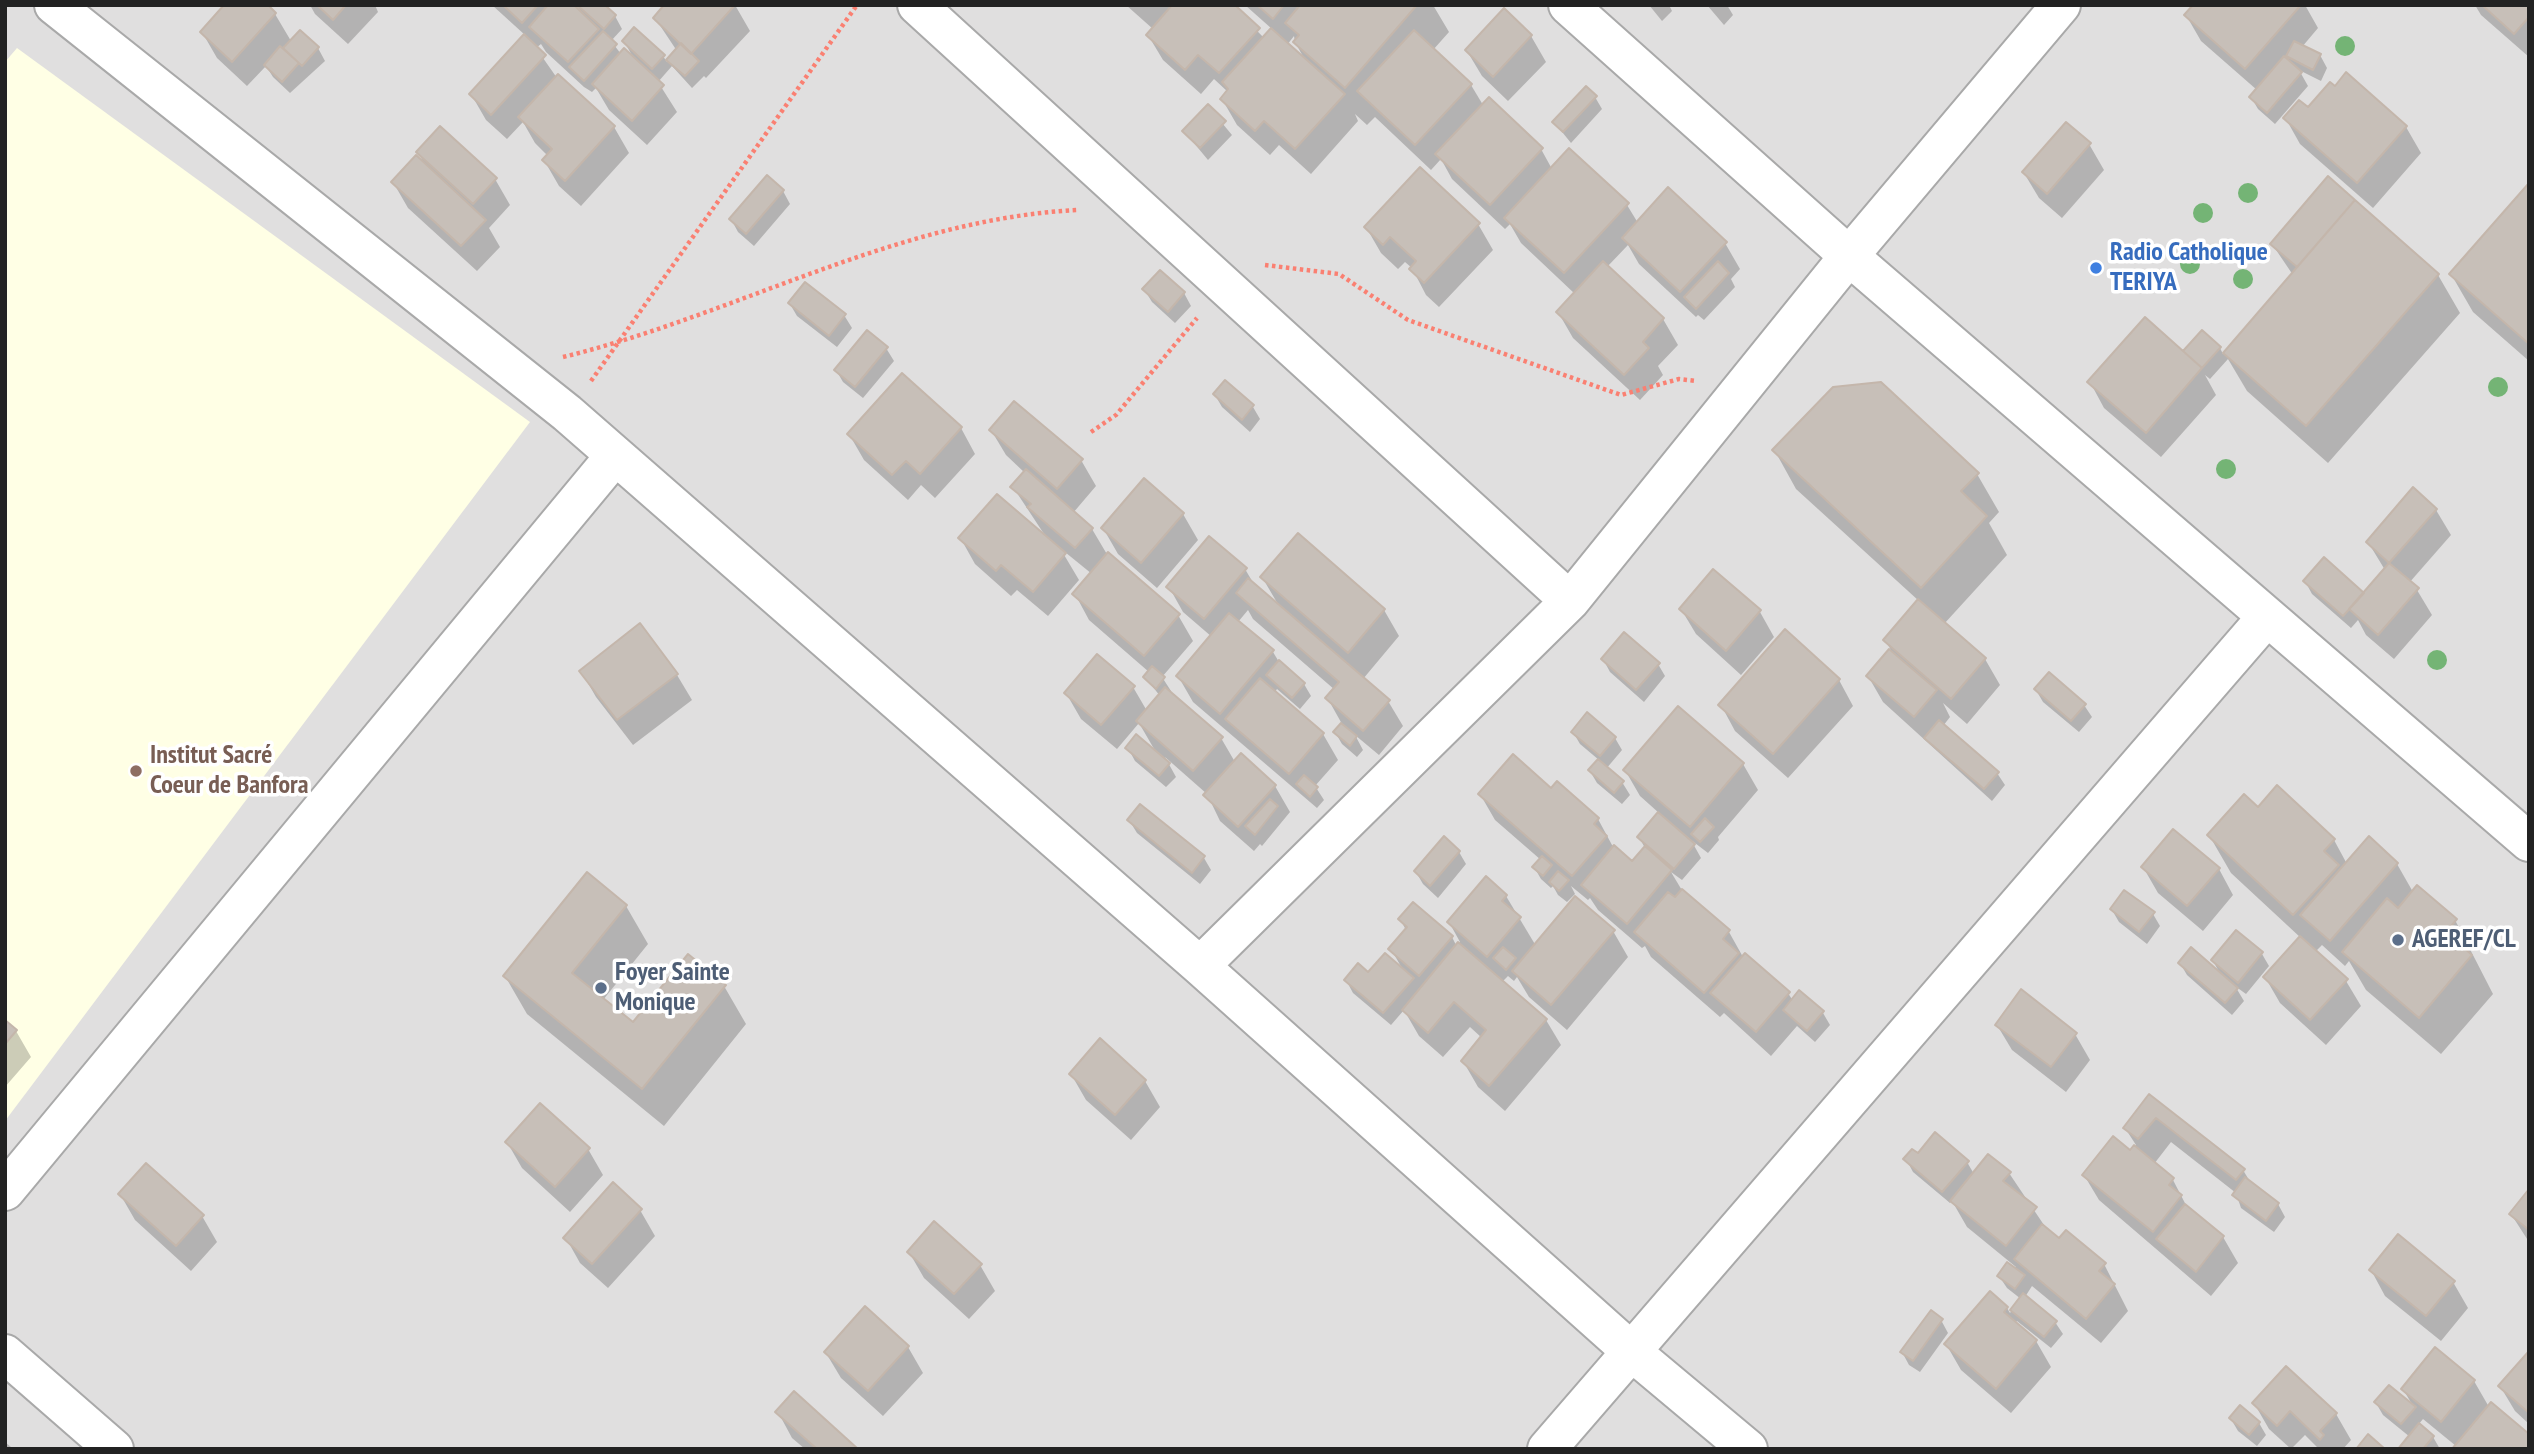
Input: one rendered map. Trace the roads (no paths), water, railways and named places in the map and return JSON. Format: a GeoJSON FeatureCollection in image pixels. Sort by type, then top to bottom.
{"type":"FeatureCollection","features":[{"type":"Feature","properties":{"kind":"street"},"geometry":{"type":"LineString","coordinates":[[54,5],[567,413],[614,457],[1200,966],[1632,1352],[1748,1449]]}},
{"type":"Feature","properties":{"kind":"street"},"geometry":{"type":"LineString","coordinates":[[916,5],[1570,601]]}},
{"type":"Feature","properties":{"kind":"street"},"geometry":{"type":"LineString","coordinates":[[1568,5],[1849,256],[2529,842]]}},
{"type":"Feature","properties":{"kind":"street"},"geometry":{"type":"LineString","coordinates":[[1200,966],[1570,601],[1849,256],[2061,5]]}},
{"type":"Feature","properties":{"kind":"street"},"geometry":{"type":"LineString","coordinates":[[5,1191],[614,457]]}},
{"type":"Feature","properties":{"kind":"street"},"geometry":{"type":"LineString","coordinates":[[1547,1449],[2266,618]]}},
{"type":"Feature","properties":{"kind":"street"},"geometry":{"type":"LineString","coordinates":[[5,1354],[114,1449]]}},
{"type":"Feature","properties":{"kind":"place","name":"Radio Catholique TERIYA"},"geometry":{"type":"Point","coordinates":[2096,268]}},
{"type":"Feature","properties":{"kind":"place","name":"Institut Sacré Coeur de Banfora"},"geometry":{"type":"Point","coordinates":[136,771]}},
{"type":"Feature","properties":{"kind":"place","name":"AGEREF/CL"},"geometry":{"type":"Point","coordinates":[2398,940]}},
{"type":"Feature","properties":{"kind":"place","name":"Foyer Sainte Monique"},"geometry":{"type":"Point","coordinates":[601,988]}}]}
